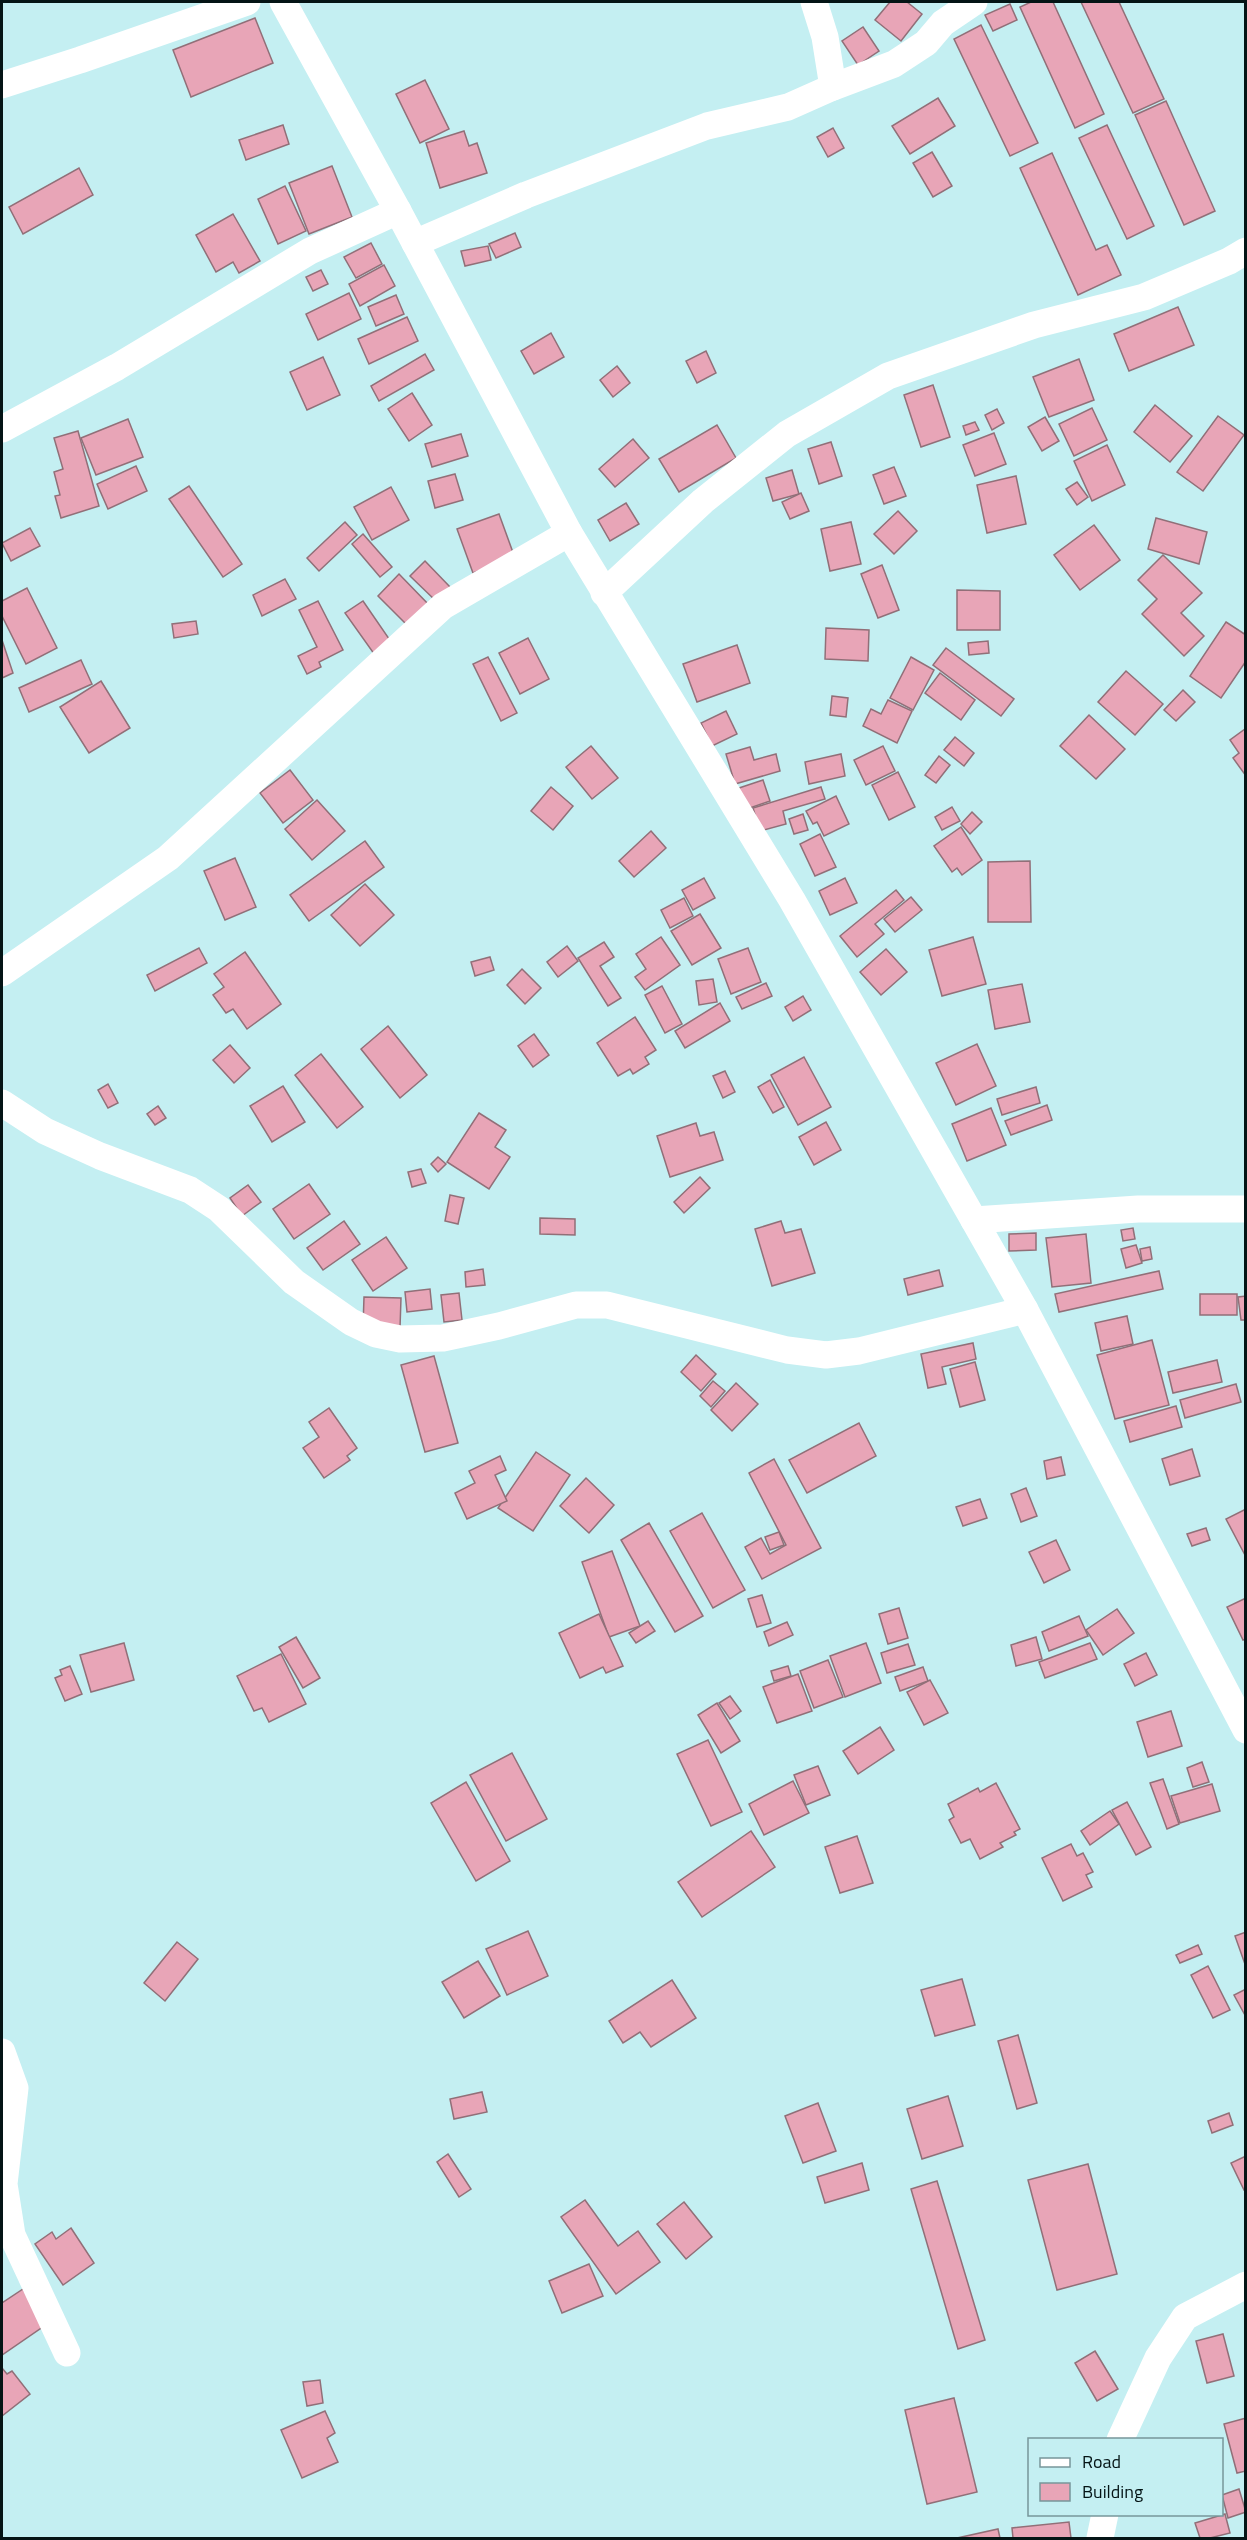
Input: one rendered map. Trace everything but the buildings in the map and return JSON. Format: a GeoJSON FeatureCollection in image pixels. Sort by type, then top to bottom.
{"type":"FeatureCollection","features":[{"type":"Feature","properties":{"kind":"street"},"geometry":{"type":"LineString","coordinates":[[2,85],[247,2]]}},
{"type":"Feature","properties":{"kind":"street"},"geometry":{"type":"LineString","coordinates":[[283,2],[398,211],[569,533],[792,900],[1025,1310],[1245,1730]]}},
{"type":"Feature","properties":{"kind":"street"},"geometry":{"type":"LineString","coordinates":[[814,2],[825,37],[833,87]]}},
{"type":"Feature","properties":{"kind":"street"},"geometry":{"type":"LineString","coordinates":[[415,243],[526,195],[707,126],[788,107],[894,64],[926,42],[943,23],[974,2]]}},
{"type":"Feature","properties":{"kind":"street"},"geometry":{"type":"LineString","coordinates":[[2,429],[127,361],[310,251],[398,211]]}},
{"type":"Feature","properties":{"kind":"street"},"geometry":{"type":"LineString","coordinates":[[604,593],[703,501],[787,434],[888,376],[1034,324],[1144,297],[1229,261],[1245,251]]}},
{"type":"Feature","properties":{"kind":"street"},"geometry":{"type":"LineString","coordinates":[[2,974],[168,858],[443,606],[569,533]]}},
{"type":"Feature","properties":{"kind":"street"},"geometry":{"type":"LineString","coordinates":[[2,1103],[45,1131],[72,1144],[190,1190],[219,1209],[275,1266],[304,1289],[351,1322],[376,1334],[400,1339],[442,1338],[499,1326],[576,1305],[607,1305],[788,1350],[826,1355],[859,1351],[1025,1310]]}},
{"type":"Feature","properties":{"kind":"street"},"geometry":{"type":"LineString","coordinates":[[974,1220],[1138,1209],[1245,1209]]}},
{"type":"Feature","properties":{"kind":"street"},"geometry":{"type":"LineString","coordinates":[[2,2052],[15,2088],[4,2184],[12,2235],[67,2353]]}},
{"type":"Feature","properties":{"kind":"street"},"geometry":{"type":"LineString","coordinates":[[1120,2438],[1158,2358],[1185,2317],[1245,2285]]}},
{"type":"Feature","properties":{"kind":"street"},"geometry":{"type":"LineString","coordinates":[[1100,2538],[1105,2516]]}}]}
